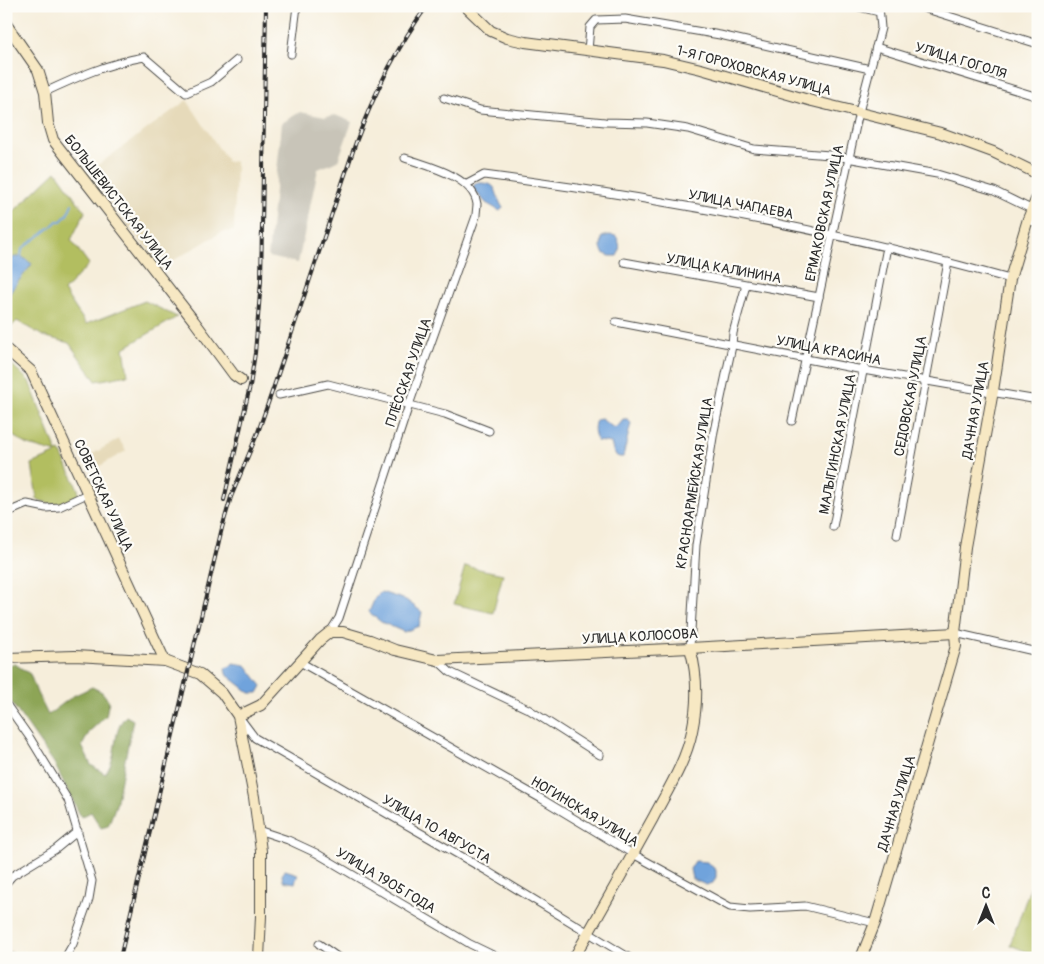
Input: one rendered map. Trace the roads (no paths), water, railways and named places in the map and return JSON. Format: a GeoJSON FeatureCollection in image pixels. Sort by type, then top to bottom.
{"type":"FeatureCollection","features":[{"type":"Feature","properties":{"kind":"main road","name":"1-Я ГОРОХОВСКАЯ УЛИЦА"},"geometry":{"type":"LineString","coordinates":[[465,6],[491,31],[507,38],[588,51],[663,60],[702,69],[812,101],[942,133],[993,152],[1038,174]]}},
{"type":"Feature","properties":{"kind":"main road","name":"БОЛЬШЕВИСТСКАЯ УЛИЦА"},"geometry":{"type":"LineString","coordinates":[[6,24],[38,70],[45,92],[48,123],[53,140],[234,374],[241,380]]}},
{"type":"Feature","properties":{"kind":"main road","name":"ДАЧНАЯ УЛИЦА"},"geometry":{"type":"LineString","coordinates":[[861,958],[874,923],[956,646],[955,633],[965,547],[993,391],[1010,279],[1028,219],[1038,195]]}},
{"type":"Feature","properties":{"kind":"main road","name":"СОВЕТСКАЯ УЛИЦА"},"geometry":{"type":"LineString","coordinates":[[6,349],[31,371],[165,661]]}},
{"type":"Feature","properties":{"kind":"main road","name":"УЛИЦА КОЛОСОВА"},"geometry":{"type":"LineString","coordinates":[[330,632],[343,632],[395,650],[437,660],[955,633]]}},
{"type":"Feature","properties":{"kind":"main road"},"geometry":{"type":"LineString","coordinates":[[238,716],[261,705],[320,640],[330,632]]}},
{"type":"Feature","properties":{"kind":"main road","name":"КРАСНОАРМЕЙСКАЯ УЛИЦА"},"geometry":{"type":"LineString","coordinates":[[574,958],[633,854],[686,751],[692,732],[697,683],[690,648]]}},
{"type":"Feature","properties":{"kind":"main road"},"geometry":{"type":"LineString","coordinates":[[6,658],[75,656],[165,661],[200,674],[222,693],[238,716],[254,797],[261,860],[259,958]]}},
{"type":"Feature","properties":{"kind":"street"},"geometry":{"type":"LineString","coordinates":[[291,54],[297,6]]}},
{"type":"Feature","properties":{"kind":"street"},"geometry":{"type":"LineString","coordinates":[[855,6],[879,9]]}},
{"type":"Feature","properties":{"kind":"street"},"geometry":{"type":"LineString","coordinates":[[917,6],[1038,44]]}},
{"type":"Feature","properties":{"kind":"street","name":"ЕРМАКОВСКАЯ УЛИЦА"},"geometry":{"type":"LineString","coordinates":[[792,421],[859,112],[881,28],[879,9]]}},
{"type":"Feature","properties":{"kind":"street"},"geometry":{"type":"LineString","coordinates":[[588,51],[590,27],[596,20],[625,19],[720,35],[870,69]]}},
{"type":"Feature","properties":{"kind":"street","name":"УЛИЦА ГОГОЛЯ"},"geometry":{"type":"LineString","coordinates":[[876,47],[1038,97]]}},
{"type":"Feature","properties":{"kind":"street"},"geometry":{"type":"LineString","coordinates":[[45,92],[75,78],[121,61],[144,57],[186,93],[211,82],[237,60]]}},
{"type":"Feature","properties":{"kind":"street"},"geometry":{"type":"LineString","coordinates":[[444,98],[480,110],[605,122],[646,123],[688,129],[754,149],[830,155],[937,174],[994,190],[1032,209]]}},
{"type":"Feature","properties":{"kind":"street"},"geometry":{"type":"LineString","coordinates":[[405,158],[452,175],[466,184]]}},
{"type":"Feature","properties":{"kind":"street","name":"УЛИЦА ЧАПАЕВА"},"geometry":{"type":"LineString","coordinates":[[466,184],[484,175],[608,192],[832,235],[948,262],[1010,279]]}},
{"type":"Feature","properties":{"kind":"street","name":"ПЛЁССКАЯ УЛИЦА"},"geometry":{"type":"LineString","coordinates":[[330,632],[339,618],[409,405],[476,216],[477,203],[466,184]]}},
{"type":"Feature","properties":{"kind":"street"},"geometry":{"type":"LineString","coordinates":[[1028,219],[1038,224]]}},
{"type":"Feature","properties":{"kind":"street","name":"МАЛЫГИНСКАЯ УЛИЦА"},"geometry":{"type":"LineString","coordinates":[[833,527],[887,247]]}},
{"type":"Feature","properties":{"kind":"street","name":"УЛИЦА КАЛИНИНА"},"geometry":{"type":"LineString","coordinates":[[624,262],[819,297]]}},
{"type":"Feature","properties":{"kind":"street","name":"СЕДОВСКАЯ УЛИЦА"},"geometry":{"type":"LineString","coordinates":[[897,535],[948,262]]}},
{"type":"Feature","properties":{"kind":"street","name":"КРАСНОАРМЕЙСКАЯ УЛИЦА"},"geometry":{"type":"LineString","coordinates":[[690,648],[696,545],[714,431],[733,333],[746,285]]}},
{"type":"Feature","properties":{"kind":"street","name":"УЛИЦА КРАСИНА"},"geometry":{"type":"LineString","coordinates":[[616,322],[732,346],[1038,400]]}},
{"type":"Feature","properties":{"kind":"street"},"geometry":{"type":"LineString","coordinates":[[279,395],[328,384],[444,414],[489,432]]}},
{"type":"Feature","properties":{"kind":"street"},"geometry":{"type":"LineString","coordinates":[[6,513],[27,504],[46,508],[59,507],[87,494]]}},
{"type":"Feature","properties":{"kind":"street"},"geometry":{"type":"LineString","coordinates":[[955,633],[1038,652]]}},
{"type":"Feature","properties":{"kind":"street"},"geometry":{"type":"LineString","coordinates":[[437,660],[450,672],[528,709],[600,755]]}},
{"type":"Feature","properties":{"kind":"street","name":"НОГИНСКАЯ УЛИЦА"},"geometry":{"type":"LineString","coordinates":[[300,662],[540,798],[633,854],[730,907],[750,910],[805,906],[874,923]]}},
{"type":"Feature","properties":{"kind":"street"},"geometry":{"type":"LineString","coordinates":[[7,707],[30,738],[68,800],[92,881],[89,899],[73,944],[65,958]]}},
{"type":"Feature","properties":{"kind":"street","name":"УЛИЦА 10 АВГУСТА"},"geometry":{"type":"LineString","coordinates":[[238,716],[255,738],[487,871],[630,958]]}},
{"type":"Feature","properties":{"kind":"street","name":"УЛИЦА 1905 ГОДА"},"geometry":{"type":"LineString","coordinates":[[258,830],[288,840],[316,853],[470,944],[499,958]]}},
{"type":"Feature","properties":{"kind":"street"},"geometry":{"type":"LineString","coordinates":[[6,883],[12,876],[56,849],[78,831]]}},
{"type":"Feature","properties":{"kind":"street"},"geometry":{"type":"LineString","coordinates":[[319,944],[339,958]]}},
{"type":"Feature","properties":{"kind":"water"},"geometry":{"type":"Polygon","coordinates":[[[477,183],[490,184],[493,187],[503,208],[500,211],[486,203],[473,188],[477,183]]]}},
{"type":"Feature","properties":{"kind":"water"},"geometry":{"type":"Polygon","coordinates":[[[616,236],[618,241],[617,256],[603,253],[601,247],[602,237],[616,236]]]}},
{"type":"Feature","properties":{"kind":"water"},"geometry":{"type":"Polygon","coordinates":[[[21,256],[32,264],[14,287],[6,303],[6,259],[21,256]]]}},
{"type":"Feature","properties":{"kind":"water"},"geometry":{"type":"Polygon","coordinates":[[[601,419],[614,428],[623,420],[628,420],[631,423],[623,457],[616,455],[611,443],[597,441],[594,426],[596,420],[601,419]]]}},
{"type":"Feature","properties":{"kind":"water"},"geometry":{"type":"Polygon","coordinates":[[[381,592],[406,600],[422,612],[419,626],[404,632],[381,622],[369,612],[375,598],[381,592]]]}},
{"type":"Feature","properties":{"kind":"water"},"geometry":{"type":"Polygon","coordinates":[[[233,663],[246,665],[262,686],[258,693],[250,693],[226,674],[225,668],[233,663]]]}},
{"type":"Feature","properties":{"kind":"water"},"geometry":{"type":"Polygon","coordinates":[[[695,861],[707,862],[716,870],[716,877],[713,883],[706,885],[692,879],[690,869],[695,861]]]}},
{"type":"Feature","properties":{"kind":"water"},"geometry":{"type":"Polygon","coordinates":[[[285,870],[298,874],[295,883],[283,881],[282,875],[285,870]]]}},
{"type":"Feature","properties":{"kind":"waterway"},"geometry":{"type":"LineString","coordinates":[[21,256],[22,249],[57,221],[61,221],[67,215],[72,204]]}},
{"type":"Feature","properties":{"kind":"railway"},"geometry":{"type":"LineString","coordinates":[[224,500],[250,386],[255,353],[261,281],[266,6]]}},
{"type":"Feature","properties":{"kind":"railway"},"geometry":{"type":"LineString","coordinates":[[120,958],[231,497],[258,432],[363,124],[378,89],[405,38],[427,6]]}}]}
